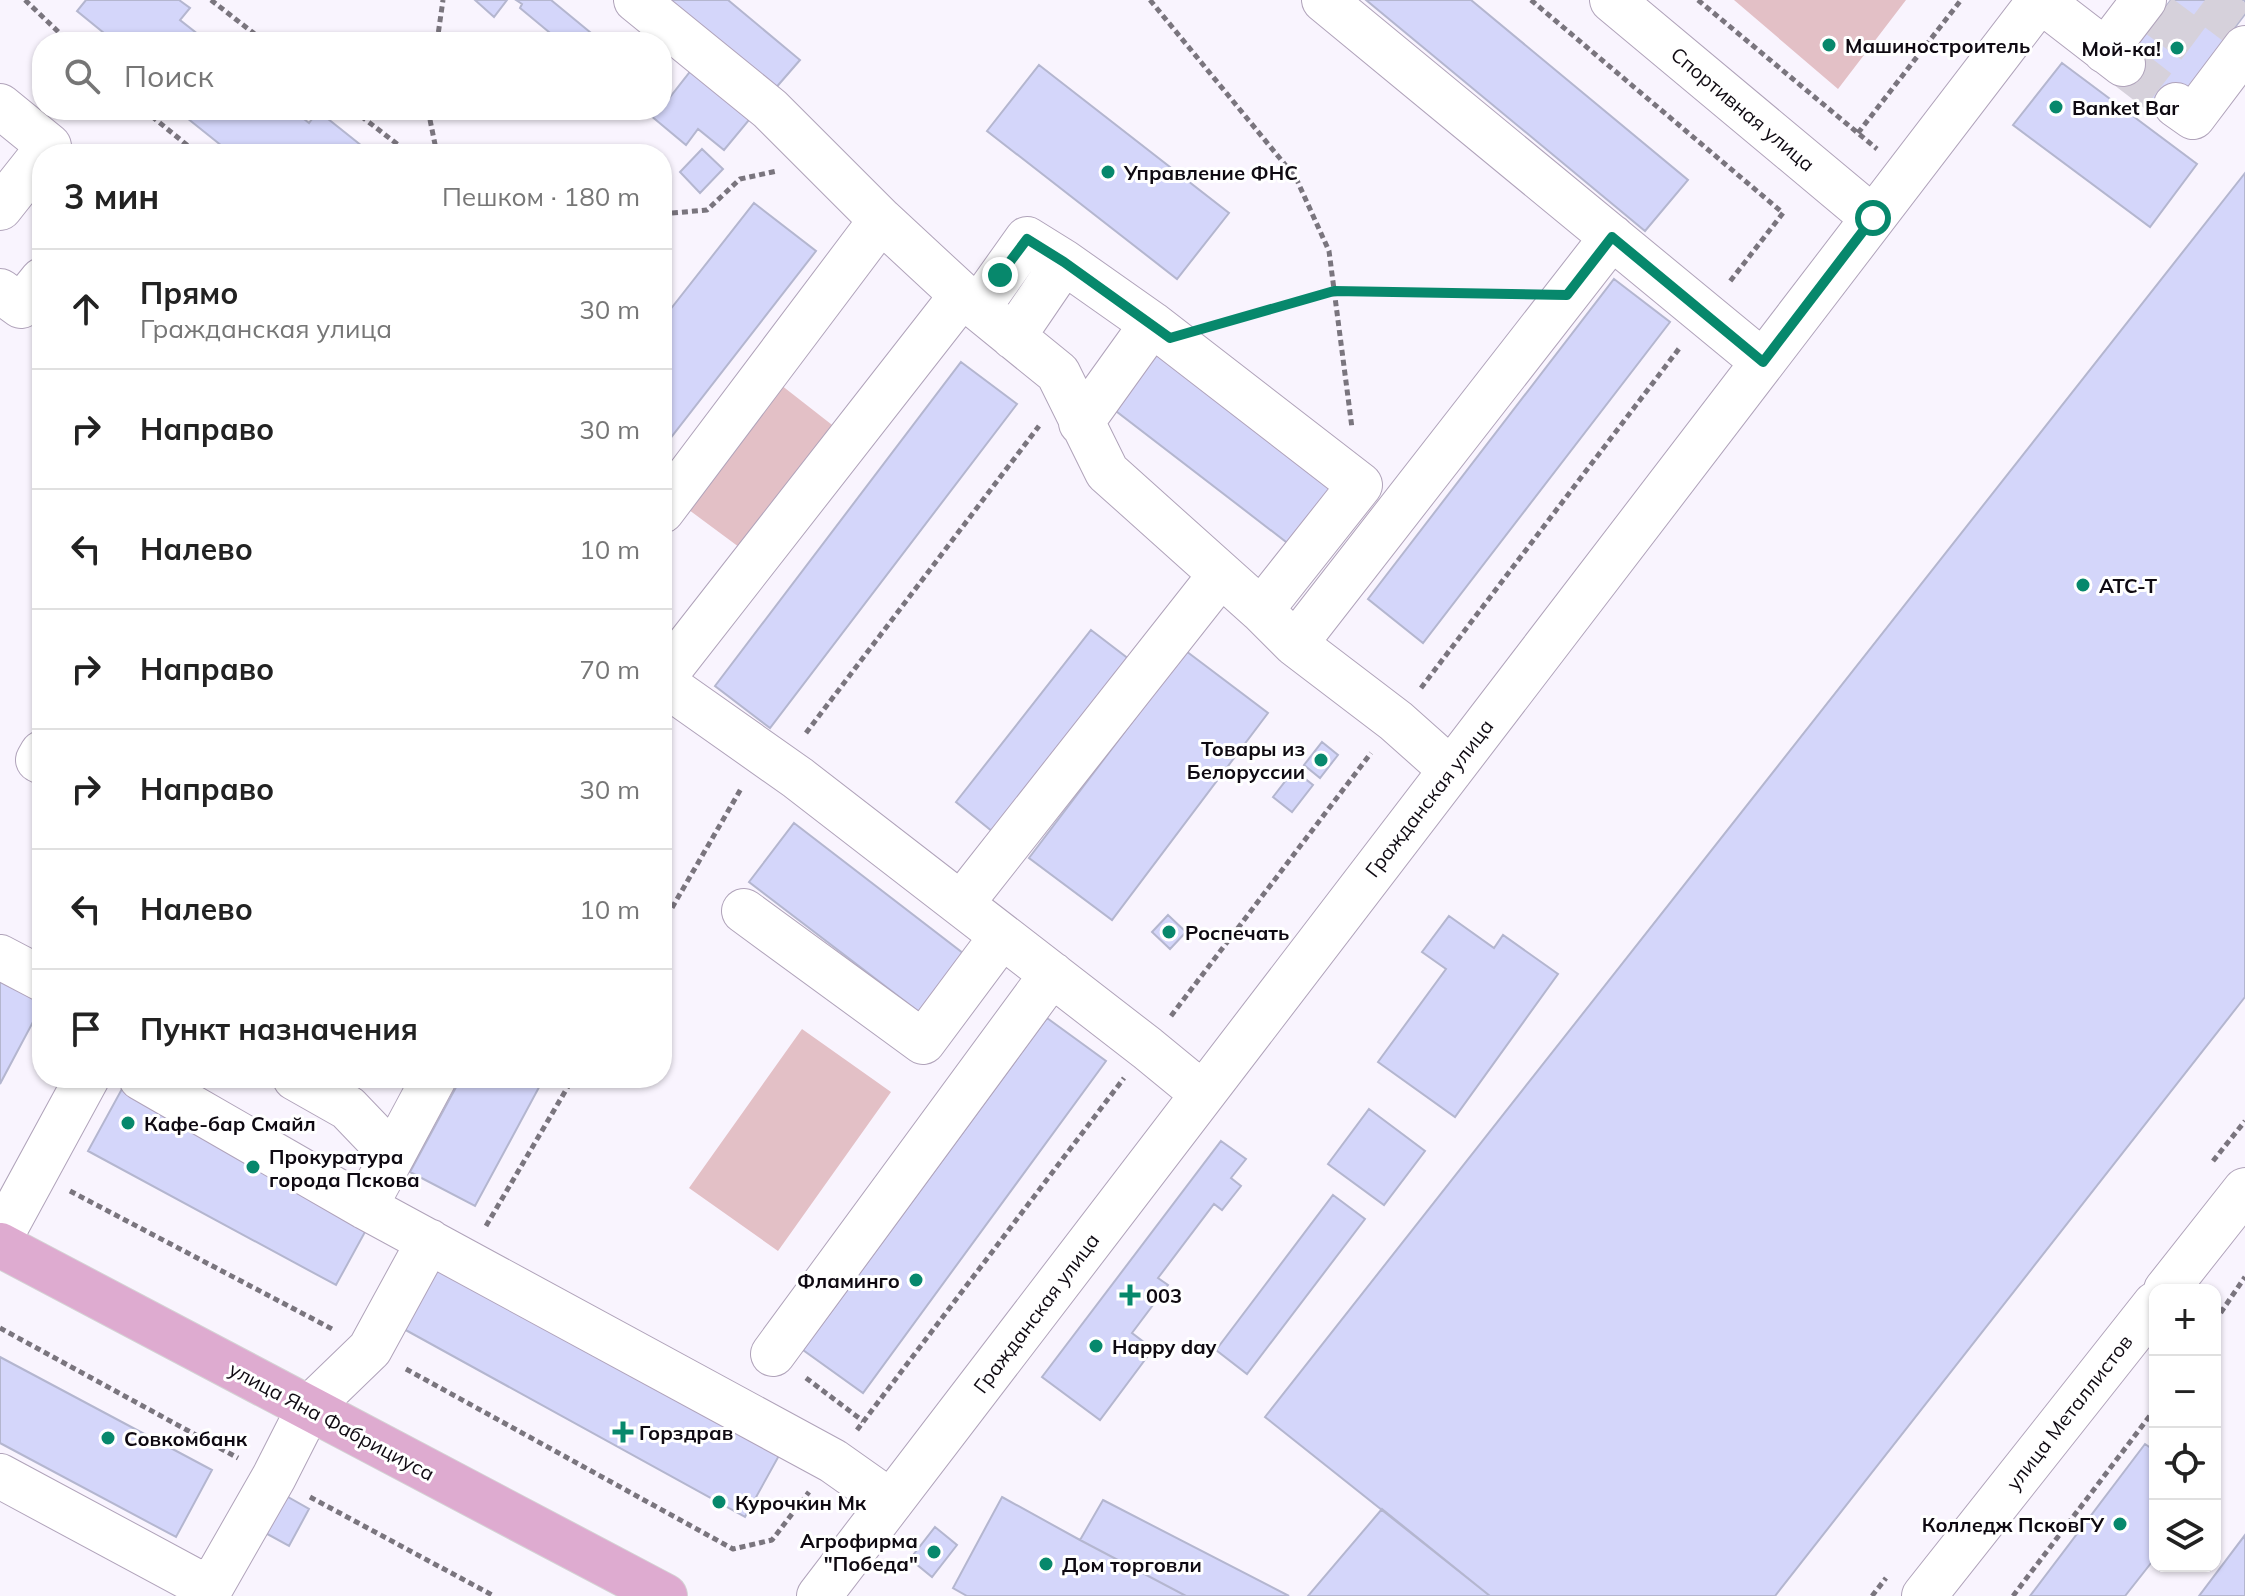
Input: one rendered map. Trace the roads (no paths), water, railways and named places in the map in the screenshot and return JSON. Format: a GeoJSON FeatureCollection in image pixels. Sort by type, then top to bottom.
{"type":"FeatureCollection","features":[{"type":"Feature","properties":{"kind":"main road","name":"улица Яна Фабрициуса"},"geometry":{"type":"LineString","coordinates":[[0,1245],[665,1596]]}},
{"type":"Feature","properties":{"kind":"street"},"geometry":{"type":"LineString","coordinates":[[636,0],[770,109],[881,220],[970,302],[1058,373],[1107,472],[1295,644],[1396,721],[1451,770]]}},
{"type":"Feature","properties":{"kind":"street"},"geometry":{"type":"LineString","coordinates":[[1324,0],[1763,362]]}},
{"type":"Feature","properties":{"kind":"street","name":"Спортивная улица"},"geometry":{"type":"LineString","coordinates":[[1612,0],[1873,218]]}},
{"type":"Feature","properties":{"kind":"street"},"geometry":{"type":"LineString","coordinates":[[2040,0],[2134,28]]}},
{"type":"Feature","properties":{"kind":"street","name":"Гражданская улица"},"geometry":{"type":"LineString","coordinates":[[819,1596],[2040,0]]}},
{"type":"Feature","properties":{"kind":"street"},"geometry":{"type":"LineString","coordinates":[[0,106],[40,144]]}},
{"type":"Feature","properties":{"kind":"street"},"geometry":{"type":"LineString","coordinates":[[0,208],[32,171]]}},
{"type":"Feature","properties":{"kind":"street"},"geometry":{"type":"LineString","coordinates":[[672,498],[881,220]]}},
{"type":"Feature","properties":{"kind":"street"},"geometry":{"type":"LineString","coordinates":[[1295,644],[1612,237]]}},
{"type":"Feature","properties":{"kind":"street"},"geometry":{"type":"LineString","coordinates":[[672,669],[970,302],[1027,239],[1161,331],[1360,485],[1261,610]]}},
{"type":"Feature","properties":{"kind":"street"},"geometry":{"type":"LineString","coordinates":[[1013,337],[1064,262]]}},
{"type":"Feature","properties":{"kind":"street"},"geometry":{"type":"LineString","coordinates":[[0,291],[21,306],[32,292]]}},
{"type":"Feature","properties":{"kind":"street"},"geometry":{"type":"LineString","coordinates":[[1074,407],[1161,331]]}},
{"type":"Feature","properties":{"kind":"street"},"geometry":{"type":"LineString","coordinates":[[961,904],[1221,574]]}},
{"type":"Feature","properties":{"kind":"street"},"geometry":{"type":"LineString","coordinates":[[672,688],[772,759],[1203,1094]]}},
{"type":"Feature","properties":{"kind":"street"},"geometry":{"type":"LineString","coordinates":[[744,911],[923,1042],[1002,936]]}},
{"type":"Feature","properties":{"kind":"street"},"geometry":{"type":"LineString","coordinates":[[0,957],[32,974]]}},
{"type":"Feature","properties":{"kind":"street"},"geometry":{"type":"LineString","coordinates":[[773,1354],[1052,974]]}},
{"type":"Feature","properties":{"kind":"street"},"geometry":{"type":"LineString","coordinates":[[0,1238],[82,1088]]}},
{"type":"Feature","properties":{"kind":"street"},"geometry":{"type":"LineString","coordinates":[[158,1088],[365,1207],[833,1461],[891,1502]]}},
{"type":"Feature","properties":{"kind":"street"},"geometry":{"type":"LineString","coordinates":[[313,1088],[348,1108],[393,1155]]}},
{"type":"Feature","properties":{"kind":"street"},"geometry":{"type":"LineString","coordinates":[[365,1207],[429,1088]]}},
{"type":"Feature","properties":{"kind":"street"},"geometry":{"type":"LineString","coordinates":[[2171,1284],[2245,1190]]}},
{"type":"Feature","properties":{"kind":"street"},"geometry":{"type":"LineString","coordinates":[[0,1476],[156,1581],[210,1589],[274,1477],[309,1408],[370,1349],[429,1241]]}},
{"type":"Feature","properties":{"kind":"street","name":"улица Металлистов"},"geometry":{"type":"LineString","coordinates":[[1924,1596],[2149,1312]]}},
{"type":"Feature","properties":{"kind":"tunnel"},"geometry":{"type":"LineString","coordinates":[[2205,0],[2237,24]]}},
{"type":"Feature","properties":{"kind":"tunnel"},"geometry":{"type":"LineString","coordinates":[[2159,16],[2213,56]]}},
{"type":"Feature","properties":{"kind":"tunnel"},"geometry":{"type":"LineString","coordinates":[[2123,64],[2176,105]]}},
{"type":"Feature","properties":{"kind":"place","name":"Машиностроитель"},"geometry":{"type":"Point","coordinates":[1829,45]}},
{"type":"Feature","properties":{"kind":"place","name":"Мой-ка!"},"geometry":{"type":"Point","coordinates":[2177,48]}},
{"type":"Feature","properties":{"kind":"place","name":"Banket Bar"},"geometry":{"type":"Point","coordinates":[2056,107]}},
{"type":"Feature","properties":{"kind":"place","name":"Управление ФНС"},"geometry":{"type":"Point","coordinates":[1108,172]}},
{"type":"Feature","properties":{"kind":"place","name":"ATC-T"},"geometry":{"type":"Point","coordinates":[2083,585]}},
{"type":"Feature","properties":{"kind":"place","name":"Товары из Белоруссии"},"geometry":{"type":"Point","coordinates":[1321,760]}},
{"type":"Feature","properties":{"kind":"place","name":"Роспечать"},"geometry":{"type":"Point","coordinates":[1169,932]}},
{"type":"Feature","properties":{"kind":"place","name":"Кафе-бар Смайл"},"geometry":{"type":"Point","coordinates":[128,1123]}},
{"type":"Feature","properties":{"kind":"place","name":"Прокуратура города Пскова"},"geometry":{"type":"Point","coordinates":[253,1167]}},
{"type":"Feature","properties":{"kind":"place","name":"Фламинго"},"geometry":{"type":"Point","coordinates":[916,1280]}},
{"type":"Feature","properties":{"kind":"place","name":"003"},"geometry":{"type":"Point","coordinates":[1130,1295]}},
{"type":"Feature","properties":{"kind":"place","name":"Happy day"},"geometry":{"type":"Point","coordinates":[1096,1346]}},
{"type":"Feature","properties":{"kind":"place","name":"Горздрав"},"geometry":{"type":"Point","coordinates":[623,1432]}},
{"type":"Feature","properties":{"kind":"place","name":"Совкомбанк"},"geometry":{"type":"Point","coordinates":[108,1438]}},
{"type":"Feature","properties":{"kind":"place","name":"Курочкин Мк"},"geometry":{"type":"Point","coordinates":[719,1502]}},
{"type":"Feature","properties":{"kind":"place","name":"Колледж ПсковГУ"},"geometry":{"type":"Point","coordinates":[2120,1524]}},
{"type":"Feature","properties":{"kind":"place","name":"Агрофирма \"Победа\""},"geometry":{"type":"Point","coordinates":[934,1552]}},
{"type":"Feature","properties":{"kind":"place","name":"Дом торговли"},"geometry":{"type":"Point","coordinates":[1046,1564]}}]}
